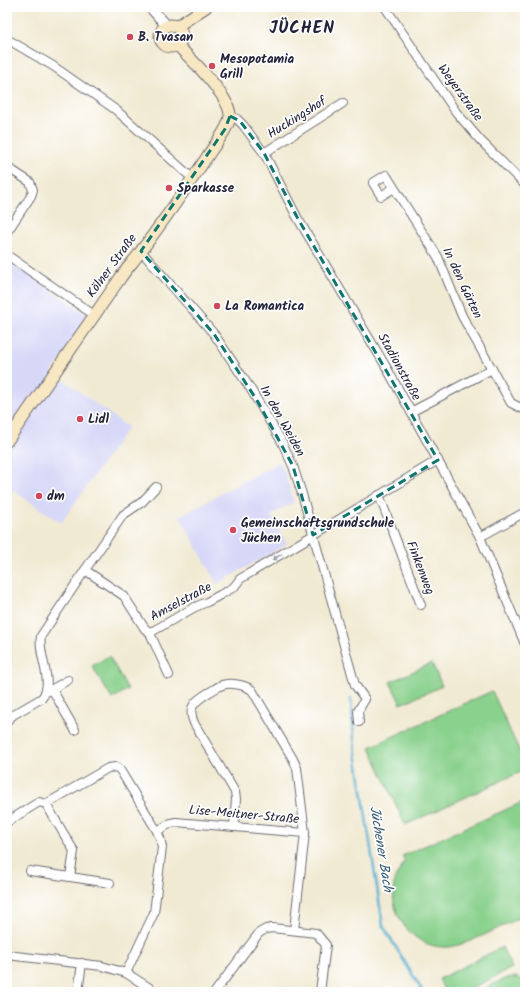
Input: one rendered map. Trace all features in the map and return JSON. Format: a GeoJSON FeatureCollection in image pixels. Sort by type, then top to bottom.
{"type":"FeatureCollection","features":[{"type":"Feature","properties":{"kind":"main road"},"geometry":{"type":"LineString","coordinates":[[172,26],[181,34],[181,40],[177,45],[167,46],[162,41],[161,32],[206,7]]}},
{"type":"Feature","properties":{"kind":"main road"},"geometry":{"type":"LineString","coordinates":[[177,45],[207,75],[227,105],[230,116]]}},
{"type":"Feature","properties":{"kind":"main road","name":"Kölner Straße"},"geometry":{"type":"LineString","coordinates":[[7,441],[94,315],[192,178],[227,126],[230,116]]}},
{"type":"Feature","properties":{"kind":"street"},"geometry":{"type":"LineString","coordinates":[[150,7],[172,26]]}},
{"type":"Feature","properties":{"kind":"street","name":"Weyerstraße"},"geometry":{"type":"LineString","coordinates":[[385,7],[461,118],[480,140],[525,185]]}},
{"type":"Feature","properties":{"kind":"street"},"geometry":{"type":"LineString","coordinates":[[7,39],[53,66],[116,110],[192,178]]}},
{"type":"Feature","properties":{"kind":"street","name":"Huckingshof"},"geometry":{"type":"LineString","coordinates":[[264,153],[343,103]]}},
{"type":"Feature","properties":{"kind":"street","name":"Stadionstraße"},"geometry":{"type":"LineString","coordinates":[[230,116],[237,119],[243,125],[264,153],[298,217],[372,341],[480,537],[525,644]]}},
{"type":"Feature","properties":{"kind":"street"},"geometry":{"type":"LineString","coordinates":[[7,167],[30,182],[33,190],[31,196],[7,232]]}},
{"type":"Feature","properties":{"kind":"street","name":"In den Gärten"},"geometry":{"type":"LineString","coordinates":[[394,188],[438,257],[462,316],[511,403],[525,410]]}},
{"type":"Feature","properties":{"kind":"street","name":"In den Weiden"},"geometry":{"type":"LineString","coordinates":[[141,251],[214,334],[282,442],[293,466],[355,685],[365,699],[358,711],[359,722]]}},
{"type":"Feature","properties":{"kind":"street"},"geometry":{"type":"LineString","coordinates":[[7,255],[94,315]]}},
{"type":"Feature","properties":{"kind":"street"},"geometry":{"type":"LineString","coordinates":[[411,412],[492,369]]}},
{"type":"Feature","properties":{"kind":"street","name":"Amselstraße"},"geometry":{"type":"LineString","coordinates":[[85,570],[124,596],[144,627],[149,631],[156,629],[234,587],[240,579],[264,564],[438,460]]}},
{"type":"Feature","properties":{"kind":"street"},"geometry":{"type":"LineString","coordinates":[[75,730],[49,691],[46,683],[40,644],[41,636],[123,515],[142,502],[156,487]]}},
{"type":"Feature","properties":{"kind":"street","name":"Finkenweg"},"geometry":{"type":"LineString","coordinates":[[379,495],[421,605]]}},
{"type":"Feature","properties":{"kind":"street"},"geometry":{"type":"LineString","coordinates":[[480,537],[525,512]]}},
{"type":"Feature","properties":{"kind":"street"},"geometry":{"type":"LineString","coordinates":[[149,631],[169,675]]}},
{"type":"Feature","properties":{"kind":"street"},"geometry":{"type":"LineString","coordinates":[[7,721],[15,714],[42,698],[49,691],[68,680]]}},
{"type":"Feature","properties":{"kind":"street"},"geometry":{"type":"LineString","coordinates":[[234,827],[235,792],[194,723],[192,713],[193,705],[198,699],[219,686],[230,684],[248,688],[254,692],[295,763],[298,773],[305,833]]}},
{"type":"Feature","properties":{"kind":"street"},"geometry":{"type":"LineString","coordinates":[[46,804],[104,769],[116,767],[124,774],[157,831],[162,847],[155,910],[126,973]]}},
{"type":"Feature","properties":{"kind":"street"},"geometry":{"type":"LineString","coordinates":[[7,822],[39,802],[46,804],[74,851],[70,877]]}},
{"type":"Feature","properties":{"kind":"street","name":"Lise-Meitner-Straße"},"geometry":{"type":"LineString","coordinates":[[157,831],[171,823],[176,822],[305,833],[294,930]]}},
{"type":"Feature","properties":{"kind":"street"},"geometry":{"type":"LineString","coordinates":[[30,871],[110,883]]}},
{"type":"Feature","properties":{"kind":"street"},"geometry":{"type":"LineString","coordinates":[[215,992],[261,931],[272,928],[316,933],[326,945],[320,992]]}},
{"type":"Feature","properties":{"kind":"street"},"geometry":{"type":"LineString","coordinates":[[7,955],[102,966],[126,973],[156,992]]}},
{"type":"Feature","properties":{"kind":"street"},"geometry":{"type":"LineString","coordinates":[[78,992],[82,963]]}},
{"type":"Feature","properties":{"kind":"highlighted area"},"geometry":{"type":"Polygon","coordinates":[[[230,116],[240,121],[264,153],[297,217],[438,460],[313,535],[293,466],[258,402],[214,334],[141,251],[225,129],[230,116]]]}},
{"type":"Feature","properties":{"kind":"shaded area"},"geometry":{"type":"Polygon","coordinates":[[[7,260],[90,317],[52,372],[128,427],[61,523],[7,486],[7,260]]]}},
{"type":"Feature","properties":{"kind":"shaded area","name":"Gemeinschaftsgrundschule Jüchen"},"geometry":{"type":"Polygon","coordinates":[[[279,462],[285,473],[294,502],[271,515],[287,544],[217,584],[180,516],[279,462]]]}},
{"type":"Feature","properties":{"kind":"green space"},"geometry":{"type":"Polygon","coordinates":[[[170,30],[174,32],[176,36],[174,40],[170,42],[166,40],[164,36],[166,32],[170,30]]]}},
{"type":"Feature","properties":{"kind":"green space"},"geometry":{"type":"Polygon","coordinates":[[[109,656],[128,689],[112,699],[92,666],[109,656]]]}},
{"type":"Feature","properties":{"kind":"green space"},"geometry":{"type":"Polygon","coordinates":[[[432,663],[442,686],[401,704],[390,682],[432,663]]]}},
{"type":"Feature","properties":{"kind":"green space"},"geometry":{"type":"Polygon","coordinates":[[[492,691],[525,763],[525,770],[405,825],[370,747],[492,691]]]}},
{"type":"Feature","properties":{"kind":"green space"},"geometry":{"type":"Polygon","coordinates":[[[525,801],[525,915],[498,929],[449,947],[425,943],[414,936],[399,917],[393,893],[398,872],[405,861],[402,856],[525,801]]]}},
{"type":"Feature","properties":{"kind":"green space"},"geometry":{"type":"Polygon","coordinates":[[[502,947],[512,968],[465,992],[445,992],[439,979],[502,947]]]}},
{"type":"Feature","properties":{"kind":"green space"},"geometry":{"type":"Polygon","coordinates":[[[515,977],[525,982],[525,992],[477,992],[506,978],[515,977]]]}},
{"type":"Feature","properties":{"kind":"waterway","name":"Jüchener Bach"},"geometry":{"type":"LineString","coordinates":[[351,698],[354,740],[383,926],[423,992]]}},
{"type":"Feature","properties":{"kind":"place","name":"B. Tvasan"},"geometry":{"type":"Point","coordinates":[130,37]}},
{"type":"Feature","properties":{"kind":"place","name":"Mesopotamia Grill"},"geometry":{"type":"Point","coordinates":[212,66]}},
{"type":"Feature","properties":{"kind":"place","name":"Sparkasse"},"geometry":{"type":"Point","coordinates":[169,188]}},
{"type":"Feature","properties":{"kind":"place","name":"La Romantica"},"geometry":{"type":"Point","coordinates":[217,306]}},
{"type":"Feature","properties":{"kind":"place","name":"Lidl"},"geometry":{"type":"Point","coordinates":[80,419]}},
{"type":"Feature","properties":{"kind":"place","name":"dm"},"geometry":{"type":"Point","coordinates":[39,496]}},
{"type":"Feature","properties":{"kind":"place","name":"Gemeinschaftsgrundschule Jüchen"},"geometry":{"type":"Point","coordinates":[233,530]}},
{"type":"Feature","properties":{"kind":"district","name":"JÜCHEN"},"geometry":{"type":"Point","coordinates":[302,28]}}]}
